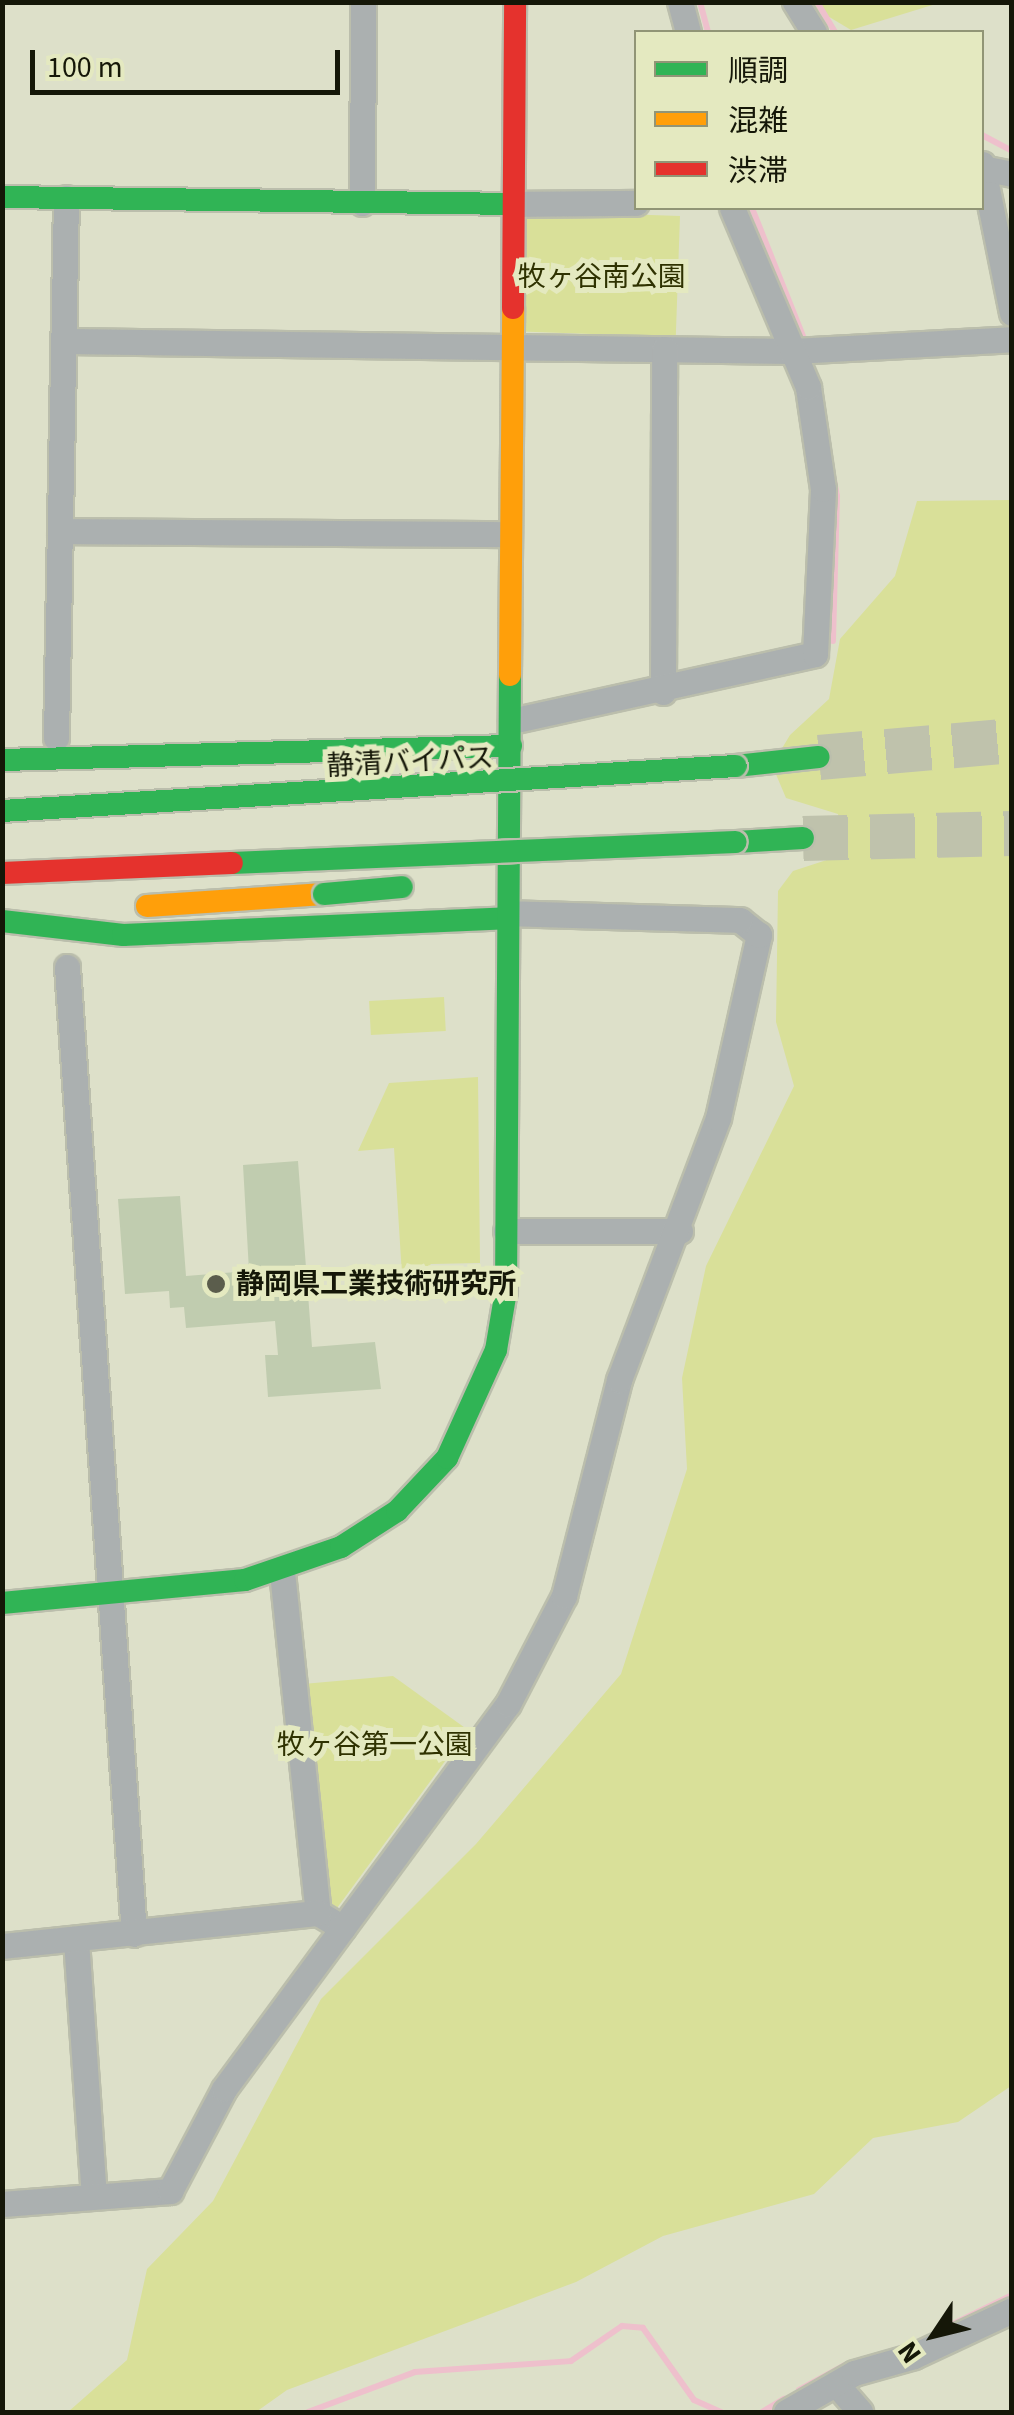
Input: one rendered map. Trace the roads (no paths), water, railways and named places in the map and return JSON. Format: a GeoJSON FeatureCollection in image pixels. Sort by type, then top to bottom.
{"type":"FeatureCollection","features":[{"type":"Feature","properties":{"kind":"main road"},"geometry":{"type":"LineString","coordinates":[[2,1603],[282,1572],[398,1511],[447,1458],[496,1350],[506,1231],[511,734],[508,348],[515,2]]}},
{"type":"Feature","properties":{"kind":"main road"},"geometry":{"type":"LineString","coordinates":[[2,197],[512,204]]}},
{"type":"Feature","properties":{"kind":"main road"},"geometry":{"type":"LineString","coordinates":[[2,760],[407,746],[511,734]]}},
{"type":"Feature","properties":{"kind":"main road","name":"静清バイパス"},"geometry":{"type":"LineString","coordinates":[[2,811],[538,784],[820,757]]}},
{"type":"Feature","properties":{"kind":"main road"},"geometry":{"type":"LineString","coordinates":[[2,779],[736,766]]}},
{"type":"Feature","properties":{"kind":"main road"},"geometry":{"type":"LineString","coordinates":[[2,873],[803,838]]}},
{"type":"Feature","properties":{"kind":"main road"},"geometry":{"type":"LineString","coordinates":[[2,918],[324,894],[736,842]]}},
{"type":"Feature","properties":{"kind":"main road"},"geometry":{"type":"LineString","coordinates":[[2,918],[123,936],[366,928],[508,915]]}},
{"type":"Feature","properties":{"kind":"street"},"geometry":{"type":"LineString","coordinates":[[362,204],[363,2]]}},
{"type":"Feature","properties":{"kind":"street"},"geometry":{"type":"LineString","coordinates":[[680,2],[687,30]]}},
{"type":"Feature","properties":{"kind":"street"},"geometry":{"type":"LineString","coordinates":[[795,2],[813,30]]}},
{"type":"Feature","properties":{"kind":"street"},"geometry":{"type":"LineString","coordinates":[[991,169],[1012,313]]}},
{"type":"Feature","properties":{"kind":"street"},"geometry":{"type":"LineString","coordinates":[[56,738],[66,198]]}},
{"type":"Feature","properties":{"kind":"street"},"geometry":{"type":"LineString","coordinates":[[512,204],[634,203]]}},
{"type":"Feature","properties":{"kind":"street"},"geometry":{"type":"LineString","coordinates":[[511,734],[664,692],[808,659],[819,645],[823,489],[808,387],[733,210]]}},
{"type":"Feature","properties":{"kind":"street"},"geometry":{"type":"LineString","coordinates":[[66,340],[793,351],[1012,339]]}},
{"type":"Feature","properties":{"kind":"street"},"geometry":{"type":"LineString","coordinates":[[664,349],[664,692]]}},
{"type":"Feature","properties":{"kind":"street"},"geometry":{"type":"LineString","coordinates":[[60,532],[507,534]]}},
{"type":"Feature","properties":{"kind":"street"},"geometry":{"type":"LineString","coordinates":[[2,738],[373,733],[407,746]]}},
{"type":"Feature","properties":{"kind":"street"},"geometry":{"type":"LineString","coordinates":[[2,2204],[170,2191],[224,2089],[544,1645],[564,1596],[620,1380],[680,1231],[742,1026],[756,927],[740,920],[508,915]]}},
{"type":"Feature","properties":{"kind":"street"},"geometry":{"type":"LineString","coordinates":[[67,967],[134,1934]]}},
{"type":"Feature","properties":{"kind":"street"},"geometry":{"type":"LineString","coordinates":[[506,1231],[680,1231]]}},
{"type":"Feature","properties":{"kind":"street"},"geometry":{"type":"LineString","coordinates":[[282,1572],[318,1913]]}},
{"type":"Feature","properties":{"kind":"street"},"geometry":{"type":"LineString","coordinates":[[2,1946],[318,1913],[343,1928]]}},
{"type":"Feature","properties":{"kind":"street"},"geometry":{"type":"LineString","coordinates":[[76,1940],[94,2196]]}},
{"type":"Feature","properties":{"kind":"street"},"geometry":{"type":"LineString","coordinates":[[786,2412],[836,2384],[1012,2310]]}},
{"type":"Feature","properties":{"kind":"street"},"geometry":{"type":"LineString","coordinates":[[836,2384],[860,2412]]}},
{"type":"Feature","properties":{"kind":"waterway"},"geometry":{"type":"LineString","coordinates":[[700,2],[707,30]]}},
{"type":"Feature","properties":{"kind":"waterway"},"geometry":{"type":"LineString","coordinates":[[817,2],[834,30]]}},
{"type":"Feature","properties":{"kind":"waterway"},"geometry":{"type":"LineString","coordinates":[[984,136],[1012,151]]}},
{"type":"Feature","properties":{"kind":"waterway"},"geometry":{"type":"LineString","coordinates":[[753,210],[806,344]]}},
{"type":"Feature","properties":{"kind":"waterway"},"geometry":{"type":"LineString","coordinates":[[810,356],[837,496],[833,641]]}},
{"type":"Feature","properties":{"kind":"waterway"},"geometry":{"type":"LineString","coordinates":[[945,2328],[1012,2295]]}},
{"type":"Feature","properties":{"kind":"waterway"},"geometry":{"type":"LineString","coordinates":[[308,2412],[415,2372],[571,2361],[622,2326],[643,2328],[694,2400],[721,2412]]}},
{"type":"Feature","properties":{"kind":"waterway"},"geometry":{"type":"LineString","coordinates":[[799,2390],[845,2365]]}},
{"type":"Feature","properties":{"kind":"waterway"},"geometry":{"type":"LineString","coordinates":[[762,2412],[784,2399]]}},
{"type":"Feature","properties":{"kind":"tunnel"},"geometry":{"type":"LineString","coordinates":[[819,757],[1012,740]]}},
{"type":"Feature","properties":{"kind":"tunnel"},"geometry":{"type":"LineString","coordinates":[[803,838],[1012,833]]}},
{"type":"Feature","properties":{"kind":"place","name":"静岡県工業技術研究所"},"geometry":{"type":"Point","coordinates":[216,1284]}},
{"type":"Feature","properties":{"kind":"park label","name":"牧ヶ谷南公園"},"geometry":{"type":"Point","coordinates":[602,277]}},
{"type":"Feature","properties":{"kind":"park label","name":"牧ヶ谷第一公園"},"geometry":{"type":"Point","coordinates":[375,1745]}}]}
